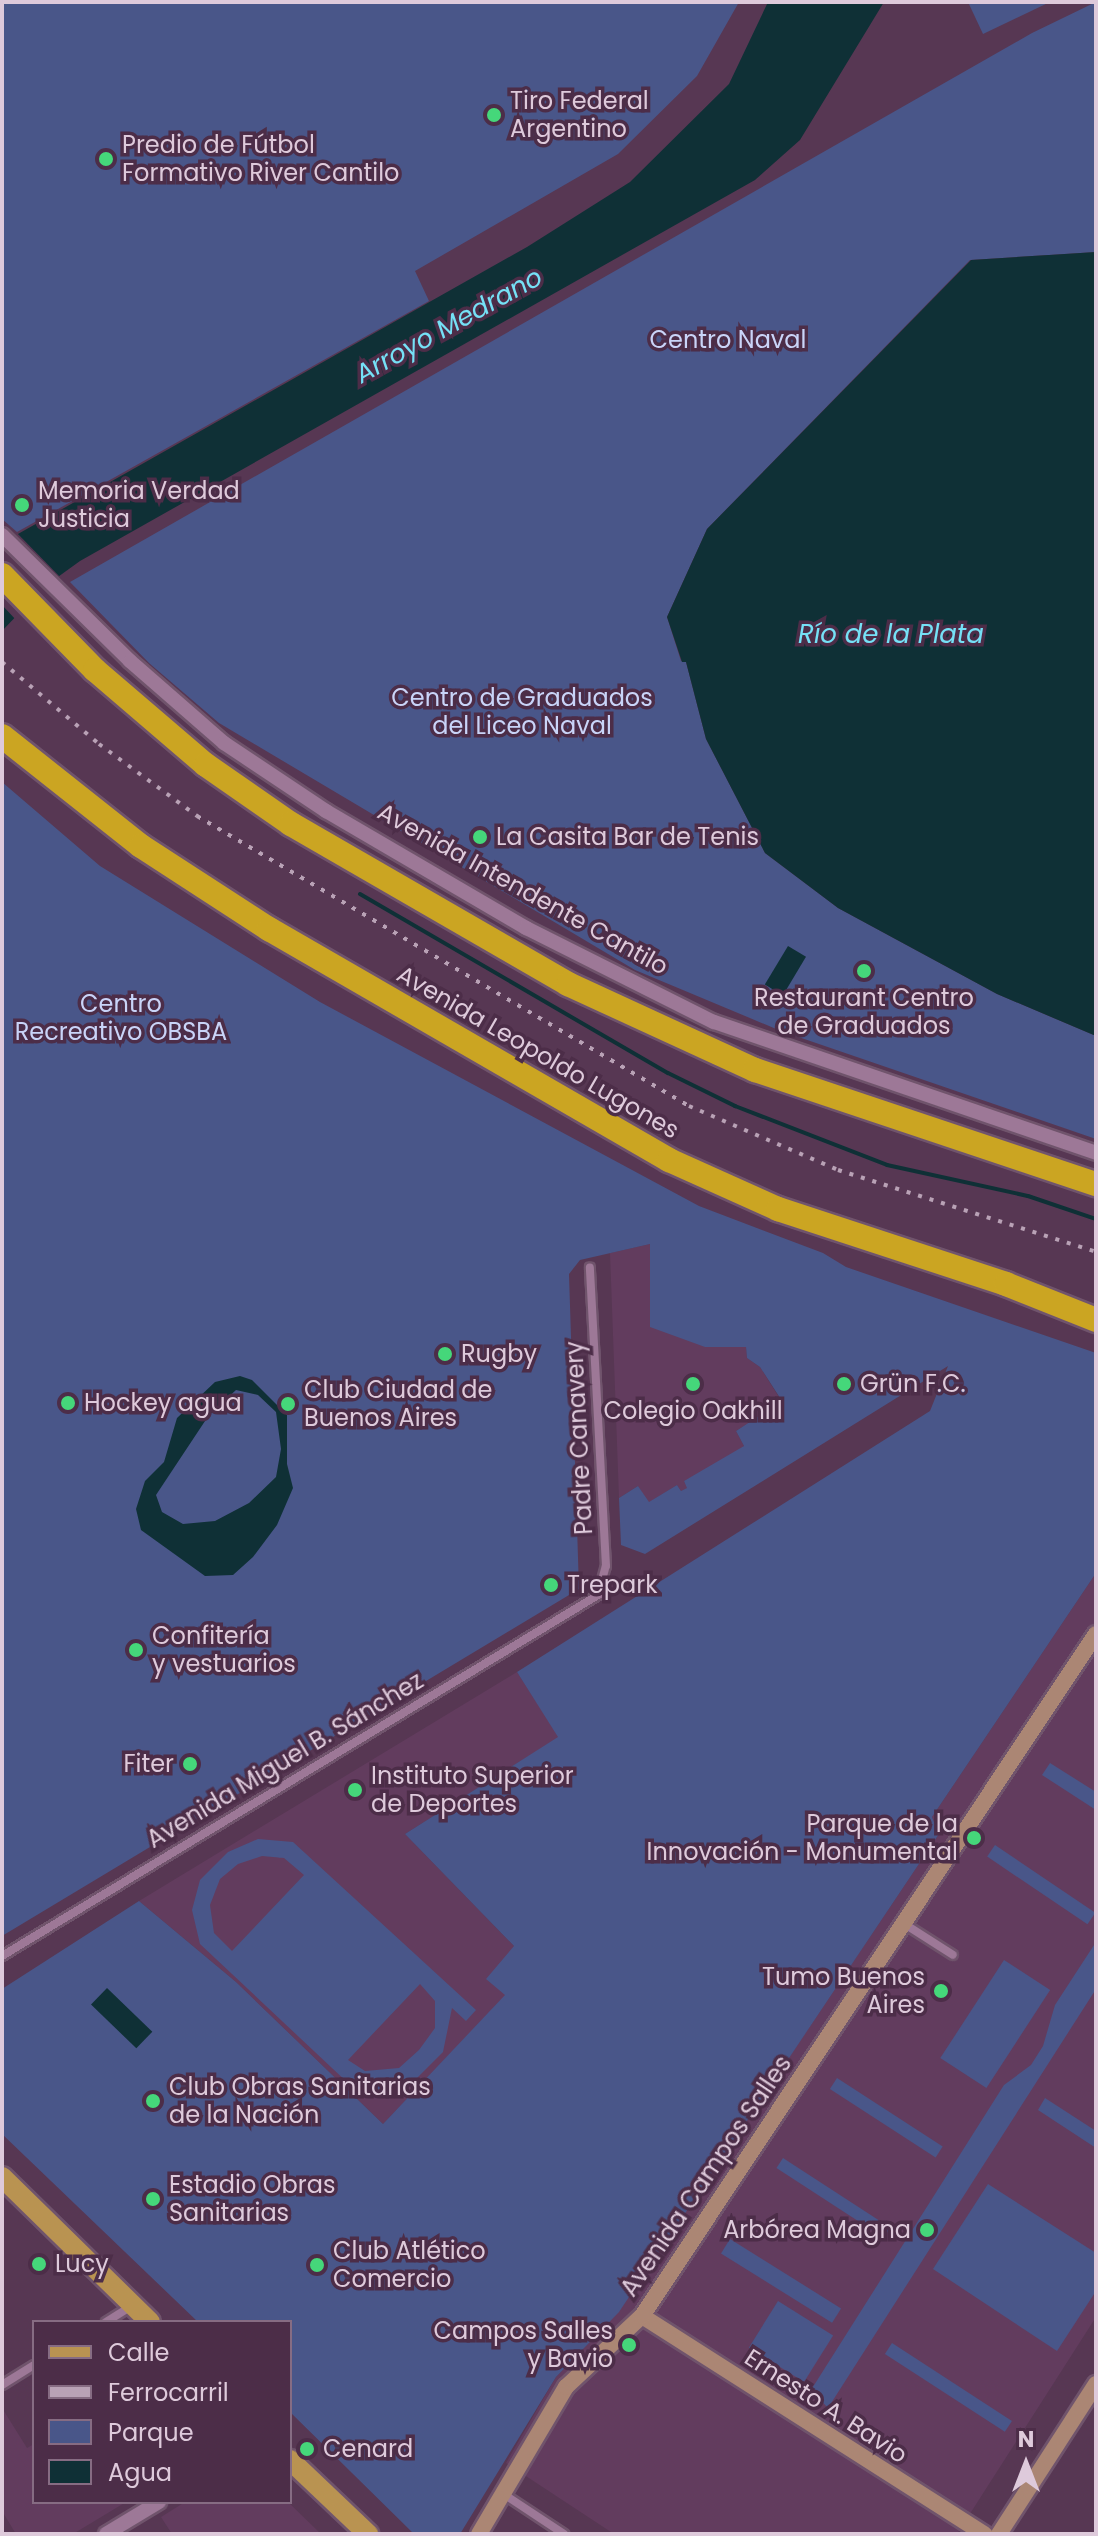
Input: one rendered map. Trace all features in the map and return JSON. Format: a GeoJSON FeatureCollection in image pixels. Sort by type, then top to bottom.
{"type":"FeatureCollection","features":[{"type":"Feature","properties":{"kind":"highway"},"geometry":{"type":"LineString","coordinates":[[2,575],[154,723],[260,804],[568,984],[755,1070],[1096,1184]]}},
{"type":"Feature","properties":{"kind":"highway","name":"Avenida Leopoldo Lugones"},"geometry":{"type":"LineString","coordinates":[[2,736],[141,846],[269,929],[669,1160],[778,1209],[1006,1284],[1096,1320]]}},
{"type":"Feature","properties":{"kind":"main road","name":"Avenida Campos Salles"},"geometry":{"type":"LineString","coordinates":[[479,2534],[505,2495],[566,2387],[642,2316],[1096,1634]]}},
{"type":"Feature","properties":{"kind":"main road"},"geometry":{"type":"LineString","coordinates":[[2,2177],[148,2320]]}},
{"type":"Feature","properties":{"kind":"main road","name":"Ernesto A. Bavio"},"geometry":{"type":"LineString","coordinates":[[642,2316],[984,2534]]}},
{"type":"Feature","properties":{"kind":"main road"},"geometry":{"type":"LineString","coordinates":[[999,2534],[1096,2384]]}},
{"type":"Feature","properties":{"kind":"main road"},"geometry":{"type":"LineString","coordinates":[[292,2462],[368,2534]]}},
{"type":"Feature","properties":{"kind":"street","name":"Avenida Intendente Cantilo"},"geometry":{"type":"LineString","coordinates":[[3,537],[224,743],[326,811],[526,928],[714,1022],[1096,1153]]}},
{"type":"Feature","properties":{"kind":"street","name":"Padre Canavery"},"geometry":{"type":"LineString","coordinates":[[590,1267],[606,1566],[604,1586],[591,1601]]}},
{"type":"Feature","properties":{"kind":"street","name":"Avenida Miguel B. Sánchez"},"geometry":{"type":"LineString","coordinates":[[2,1956],[591,1601]]}},
{"type":"Feature","properties":{"kind":"street"},"geometry":{"type":"LineString","coordinates":[[903,1923],[953,1955]]}},
{"type":"Feature","properties":{"kind":"street"},"geometry":{"type":"LineString","coordinates":[[109,2320],[133,2305]]}},
{"type":"Feature","properties":{"kind":"street"},"geometry":{"type":"LineString","coordinates":[[2,2385],[32,2366]]}},
{"type":"Feature","properties":{"kind":"street"},"geometry":{"type":"LineString","coordinates":[[505,2495],[564,2534]]}},
{"type":"Feature","properties":{"kind":"street"},"geometry":{"type":"LineString","coordinates":[[106,2534],[156,2504]]}},
{"type":"Feature","properties":{"kind":"shaded area","name":"Colegio Oakhill"},"geometry":{"type":"Polygon","coordinates":[[[650,1244],[705,1347],[746,1347],[747,1358],[760,1367],[782,1402],[736,1431],[744,1446],[729,1458],[684,1481],[688,1488],[681,1491],[677,1485],[648,1503],[638,1486],[619,1498],[610,1253],[650,1244]]]}},
{"type":"Feature","properties":{"kind":"shaded area"},"geometry":{"type":"Polygon","coordinates":[[[1096,1573],[1096,2317],[957,2534],[614,2534],[506,2463],[556,2377],[619,2311],[939,1834],[932,1817],[1096,1573]]]}},
{"type":"Feature","properties":{"kind":"shaded area"},"geometry":{"type":"Polygon","coordinates":[[[517,1672],[559,1737],[405,1834],[514,1946],[506,1995],[383,2124],[236,1982],[139,1901],[517,1672]]]}},
{"type":"Feature","properties":{"kind":"shaded area"},"geometry":{"type":"Polygon","coordinates":[[[2,2408],[27,2448],[32,2445],[32,2504],[123,2504],[73,2534],[16,2534],[2,2511],[2,2408]]]}},
{"type":"Feature","properties":{"kind":"shaded area"},"geometry":{"type":"Polygon","coordinates":[[[182,2504],[290,2504],[321,2534],[172,2534],[161,2517],[182,2504]]]}},
{"type":"Feature","properties":{"kind":"green space"},"geometry":{"type":"Polygon","coordinates":[[[2,2],[739,2],[697,76],[618,154],[415,271],[429,301],[17,532],[2,519],[2,2]]]}},
{"type":"Feature","properties":{"kind":"green space"},"geometry":{"type":"Polygon","coordinates":[[[968,2],[1050,2],[983,34],[968,2]]]}},
{"type":"Feature","properties":{"kind":"green space"},"geometry":{"type":"Polygon","coordinates":[[[1096,2],[1096,252],[970,260],[707,529],[667,617],[681,661],[686,662],[706,739],[765,853],[838,908],[997,994],[1096,1036],[1096,1139],[781,1031],[635,970],[219,723],[149,663],[70,582],[1032,33],[1096,2]]]}},
{"type":"Feature","properties":{"kind":"green space","name":"Centro Recreativo OBSBA"},"geometry":{"type":"Polygon","coordinates":[[[2,782],[100,866],[320,1002],[699,1206],[823,1253],[846,1267],[1096,1353],[1096,1573],[932,1817],[939,1834],[619,2312],[556,2377],[460,2534],[414,2534],[292,2414],[292,2320],[196,2320],[2,2134],[2,1989],[139,1901],[236,1982],[383,2124],[505,1995],[486,1979],[514,1946],[405,1834],[558,1737],[517,1672],[930,1411],[948,1366],[645,1554],[621,1545],[619,1498],[638,1486],[649,1502],[677,1485],[681,1491],[687,1488],[684,1481],[744,1446],[736,1431],[782,1401],[760,1367],[747,1358],[746,1347],[705,1347],[650,1327],[650,1244],[580,1260],[569,1274],[579,1589],[2,1936],[2,782]]]}},
{"type":"Feature","properties":{"kind":"green space"},"geometry":{"type":"Polygon","coordinates":[[[1050,1763],[1096,1792],[1096,1810],[1042,1775],[1050,1763]]]}},
{"type":"Feature","properties":{"kind":"green space"},"geometry":{"type":"Polygon","coordinates":[[[258,1839],[293,1842],[476,2010],[466,2021],[452,2008],[443,2052],[416,2079],[381,2090],[349,2084],[200,1944],[192,1910],[200,1880],[228,1852],[258,1839]],[[262,1856],[238,1864],[220,1879],[210,1905],[214,1933],[232,1951],[304,1875],[284,1858],[262,1856]],[[420,1984],[348,2060],[365,2071],[399,2068],[419,2050],[435,2028],[435,2001],[420,1984]]]}},
{"type":"Feature","properties":{"kind":"green space"},"geometry":{"type":"Polygon","coordinates":[[[995,1845],[1095,1913],[1087,1924],[987,1857],[995,1845]]]}},
{"type":"Feature","properties":{"kind":"green space"},"geometry":{"type":"Polygon","coordinates":[[[1096,1942],[1096,1989],[828,2408],[811,2390],[1004,2085],[1031,2065],[1043,2046],[1055,2005],[1096,1942]]]}},
{"type":"Feature","properties":{"kind":"green space"},"geometry":{"type":"Polygon","coordinates":[[[1004,1960],[1050,1990],[986,2088],[940,2058],[1004,1960]]]}},
{"type":"Feature","properties":{"kind":"green space"},"geometry":{"type":"Polygon","coordinates":[[[837,2078],[943,2147],[936,2158],[830,2089],[837,2078]]]}},
{"type":"Feature","properties":{"kind":"green space"},"geometry":{"type":"Polygon","coordinates":[[[1045,2098],[1096,2131],[1096,2148],[1038,2110],[1045,2098]]]}},
{"type":"Feature","properties":{"kind":"green space"},"geometry":{"type":"Polygon","coordinates":[[[783,2158],[890,2228],[884,2238],[776,2168],[783,2158]]]}},
{"type":"Feature","properties":{"kind":"green space"},"geometry":{"type":"Polygon","coordinates":[[[988,2184],[1096,2253],[1096,2291],[1057,2351],[933,2269],[988,2184]]]}},
{"type":"Feature","properties":{"kind":"green space"},"geometry":{"type":"Polygon","coordinates":[[[730,2239],[841,2308],[832,2323],[721,2253],[730,2239]]]}},
{"type":"Feature","properties":{"kind":"green space"},"geometry":{"type":"Polygon","coordinates":[[[778,2301],[833,2335],[804,2382],[749,2348],[778,2301]]]}},
{"type":"Feature","properties":{"kind":"green space"},"geometry":{"type":"Polygon","coordinates":[[[892,2343],[1012,2421],[1005,2432],[885,2354],[892,2343]]]}},
{"type":"Feature","properties":{"kind":"water","name":"Arroyo Medrano"},"geometry":{"type":"Polygon","coordinates":[[[768,2],[884,2],[800,140],[755,180],[80,561],[44,587],[2,631],[2,543],[527,247],[630,182],[729,84],[768,2]]]}},
{"type":"Feature","properties":{"kind":"water","name":"Río de la Plata"},"geometry":{"type":"Polygon","coordinates":[[[1096,252],[1096,1036],[997,994],[838,908],[765,853],[706,739],[686,662],[682,662],[667,617],[707,529],[971,260],[1096,252]]]}},
{"type":"Feature","properties":{"kind":"water"},"geometry":{"type":"Polygon","coordinates":[[[788,946],[806,957],[783,995],[765,985],[788,946]]]}},
{"type":"Feature","properties":{"kind":"water"},"geometry":{"type":"Polygon","coordinates":[[[240,1376],[252,1380],[287,1415],[287,1464],[293,1488],[277,1525],[253,1557],[233,1575],[205,1576],[141,1530],[136,1509],[145,1481],[164,1462],[177,1418],[215,1382],[240,1376]],[[236,1390],[209,1415],[156,1495],[162,1512],[183,1524],[215,1521],[249,1503],[276,1477],[281,1449],[276,1412],[258,1395],[236,1390]]]}},
{"type":"Feature","properties":{"kind":"water"},"geometry":{"type":"Polygon","coordinates":[[[107,1988],[152,2032],[136,2048],[91,2005],[107,1988]]]}},
{"type":"Feature","properties":{"kind":"pier"},"geometry":{"type":"Polygon","coordinates":[[[14,530],[62,579],[17,621],[2,605],[2,538],[14,530]]]}},
{"type":"Feature","properties":{"kind":"waterway"},"geometry":{"type":"LineString","coordinates":[[360,894],[668,1073],[735,1106],[887,1165],[1028,1196],[1096,1219]]}},
{"type":"Feature","properties":{"kind":"railway"},"geometry":{"type":"LineString","coordinates":[[2,662],[99,744],[197,816],[689,1106],[838,1170],[1096,1252]]}},
{"type":"Feature","properties":{"kind":"place","name":"Tiro Federal Argentino"},"geometry":{"type":"Point","coordinates":[494,115]}},
{"type":"Feature","properties":{"kind":"place","name":"Predio de Fútbol Formativo River Cantilo"},"geometry":{"type":"Point","coordinates":[106,159]}},
{"type":"Feature","properties":{"kind":"place","name":"Memoria Verdad Justicia"},"geometry":{"type":"Point","coordinates":[22,505]}},
{"type":"Feature","properties":{"kind":"place","name":"La Casita Bar de Tenis"},"geometry":{"type":"Point","coordinates":[480,837]}},
{"type":"Feature","properties":{"kind":"place","name":"Restaurant Centro de Graduados"},"geometry":{"type":"Point","coordinates":[864,971]}},
{"type":"Feature","properties":{"kind":"place","name":"Rugby"},"geometry":{"type":"Point","coordinates":[445,1354]}},
{"type":"Feature","properties":{"kind":"place","name":"Colegio Oakhill"},"geometry":{"type":"Point","coordinates":[693,1384]}},
{"type":"Feature","properties":{"kind":"place","name":"Grün F.C."},"geometry":{"type":"Point","coordinates":[844,1384]}},
{"type":"Feature","properties":{"kind":"place","name":"Hockey agua"},"geometry":{"type":"Point","coordinates":[68,1403]}},
{"type":"Feature","properties":{"kind":"place","name":"Club Ciudad de Buenos Aires"},"geometry":{"type":"Point","coordinates":[288,1404]}},
{"type":"Feature","properties":{"kind":"place","name":"Trepark"},"geometry":{"type":"Point","coordinates":[551,1585]}},
{"type":"Feature","properties":{"kind":"place","name":"Confitería y vestuarios"},"geometry":{"type":"Point","coordinates":[136,1650]}},
{"type":"Feature","properties":{"kind":"place","name":"Fiter"},"geometry":{"type":"Point","coordinates":[190,1764]}},
{"type":"Feature","properties":{"kind":"place","name":"Instituto Superior de Deportes"},"geometry":{"type":"Point","coordinates":[355,1790]}},
{"type":"Feature","properties":{"kind":"place","name":"Parque de la Innovación - Monumental"},"geometry":{"type":"Point","coordinates":[974,1838]}},
{"type":"Feature","properties":{"kind":"place","name":"Tumo Buenos Aires"},"geometry":{"type":"Point","coordinates":[941,1991]}},
{"type":"Feature","properties":{"kind":"place","name":"Club Obras Sanitarias de la Nación"},"geometry":{"type":"Point","coordinates":[153,2101]}},
{"type":"Feature","properties":{"kind":"place","name":"Estadio Obras Sanitarias"},"geometry":{"type":"Point","coordinates":[153,2199]}},
{"type":"Feature","properties":{"kind":"place","name":"Arbórea Magna"},"geometry":{"type":"Point","coordinates":[927,2230]}},
{"type":"Feature","properties":{"kind":"place","name":"Lucy"},"geometry":{"type":"Point","coordinates":[39,2264]}},
{"type":"Feature","properties":{"kind":"place","name":"Club Atlético Comercio"},"geometry":{"type":"Point","coordinates":[317,2265]}},
{"type":"Feature","properties":{"kind":"place","name":"Campos Salles y Bavio"},"geometry":{"type":"Point","coordinates":[629,2345]}},
{"type":"Feature","properties":{"kind":"place","name":"Cenard"},"geometry":{"type":"Point","coordinates":[307,2449]}},
{"type":"Feature","properties":{"kind":"park label","name":"Centro Naval"},"geometry":{"type":"Point","coordinates":[728,340]}},
{"type":"Feature","properties":{"kind":"park label","name":"Centro de Graduados del Liceo Naval"},"geometry":{"type":"Point","coordinates":[522,712]}}]}
